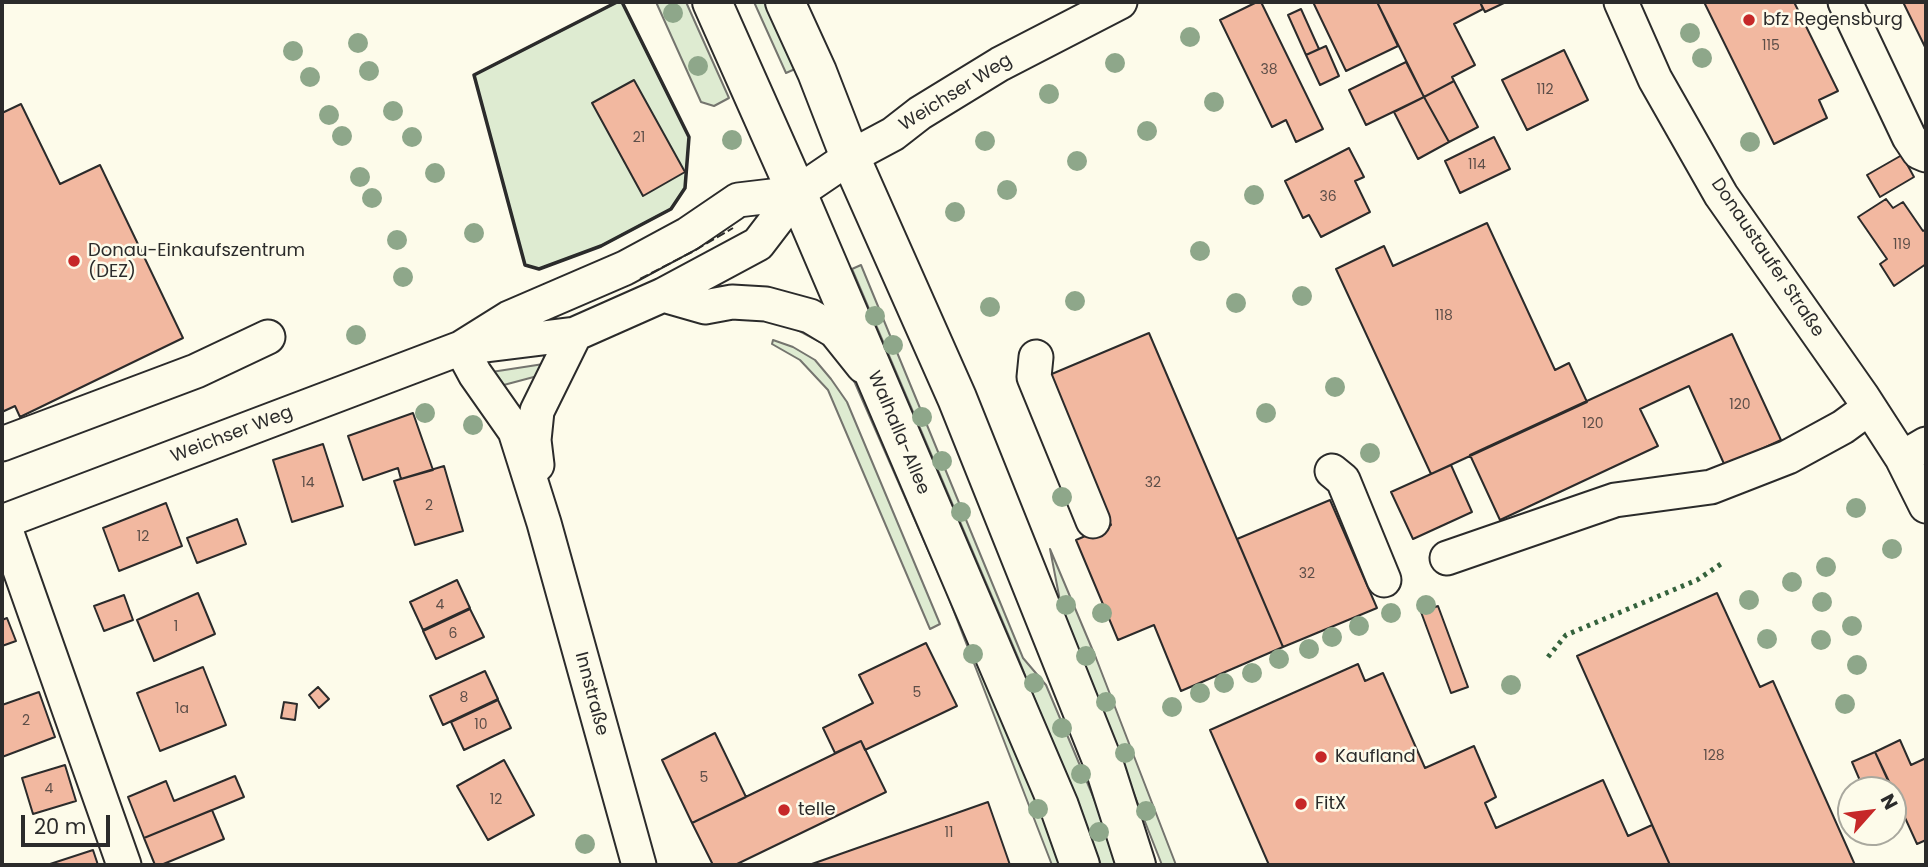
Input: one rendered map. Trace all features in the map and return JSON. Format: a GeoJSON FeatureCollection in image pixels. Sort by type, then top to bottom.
{"type":"FeatureCollection","features":[{"type":"Feature","properties":{"kind":"main road","name":"Walhalla-Allee"},"geometry":{"type":"LineString","coordinates":[[712,2],[797,193],[1059,806],[1080,865]]}},
{"type":"Feature","properties":{"kind":"main road"},"geometry":{"type":"LineString","coordinates":[[785,2],[817,72],[850,157],[957,398],[1104,765],[1136,865]]}},
{"type":"Feature","properties":{"kind":"street","name":"Weichser Weg"},"geometry":{"type":"LineString","coordinates":[[461,348],[575,334],[663,295],[758,244],[797,193],[850,157],[893,134],[920,113],[1000,64],[1120,2]]}},
{"type":"Feature","properties":{"kind":"street","name":"Donaustaufer Straße"},"geometry":{"type":"LineString","coordinates":[[1621,2],[1655,79],[1721,195],[1869,408],[1914,451],[1926,506]]}},
{"type":"Feature","properties":{"kind":"street"},"geometry":{"type":"LineString","coordinates":[[1845,2],[1909,137],[1919,152],[1926,156]]}},
{"type":"Feature","properties":{"kind":"street","name":"Weichser Weg"},"geometry":{"type":"LineString","coordinates":[[2,522],[461,348],[509,318],[625,268],[688,234],[738,200],[797,193]]}},
{"type":"Feature","properties":{"kind":"street"},"geometry":{"type":"LineString","coordinates":[[663,295],[705,307],[732,302],[766,304],[810,316],[835,331],[879,387]]}},
{"type":"Feature","properties":{"kind":"street","name":"Innstraße"},"geometry":{"type":"LineString","coordinates":[[544,523],[534,440],[537,411],[575,334]]}},
{"type":"Feature","properties":{"kind":"street"},"geometry":{"type":"LineString","coordinates":[[2,444],[196,372],[268,337]]}},
{"type":"Feature","properties":{"kind":"street","name":"Innstraße"},"geometry":{"type":"LineString","coordinates":[[461,348],[475,374],[515,430],[544,523],[639,865]]}},
{"type":"Feature","properties":{"kind":"street"},"geometry":{"type":"LineString","coordinates":[[1036,357],[1034,377],[1093,521]]}},
{"type":"Feature","properties":{"kind":"street"},"geometry":{"type":"LineString","coordinates":[[1447,558],[1615,500],[1711,487],[1788,457],[1843,427],[1869,408]]}},
{"type":"Feature","properties":{"kind":"street"},"geometry":{"type":"LineString","coordinates":[[1332,471],[1343,480],[1384,580]]}},
{"type":"Feature","properties":{"kind":"street"},"geometry":{"type":"LineString","coordinates":[[2,522],[124,865]]}},
{"type":"Feature","properties":{"kind":"green space"},"geometry":{"type":"Polygon","coordinates":[[[617,2],[622,2],[689,137],[685,188],[671,209],[601,246],[539,269],[525,265],[474,75],[617,2]]]}},
{"type":"Feature","properties":{"kind":"green space"},"geometry":{"type":"Polygon","coordinates":[[[656,2],[686,2],[729,98],[714,106],[701,102],[656,2]]]}},
{"type":"Feature","properties":{"kind":"green space"},"geometry":{"type":"Polygon","coordinates":[[[754,2],[764,2],[795,69],[786,73],[754,2]]]}},
{"type":"Feature","properties":{"kind":"green space"},"geometry":{"type":"Polygon","coordinates":[[[861,265],[1023,658],[1046,685],[1122,865],[1101,865],[1019,660],[852,269],[861,265]]]}},
{"type":"Feature","properties":{"kind":"green space"},"geometry":{"type":"Polygon","coordinates":[[[794,318],[857,364],[1065,865],[1052,865],[946,591],[855,383],[840,361],[822,343],[790,326],[794,318]]]}},
{"type":"Feature","properties":{"kind":"green space"},"geometry":{"type":"Polygon","coordinates":[[[773,340],[793,347],[815,360],[847,402],[940,624],[930,629],[828,390],[800,360],[772,344],[773,340]]]}},
{"type":"Feature","properties":{"kind":"green space"},"geometry":{"type":"Polygon","coordinates":[[[550,363],[545,374],[500,386],[485,373],[550,363]]]}},
{"type":"Feature","properties":{"kind":"green space"},"geometry":{"type":"Polygon","coordinates":[[[1050,549],[1096,658],[1176,865],[1162,865],[1062,611],[1050,549]]]}},
{"type":"Feature","properties":{"kind":"building"},"geometry":{"type":"Polygon","coordinates":[[[1261,2],[1323,129],[1296,142],[1286,120],[1272,127],[1220,20],[1261,2]]]}},
{"type":"Feature","properties":{"kind":"building"},"geometry":{"type":"Polygon","coordinates":[[[1313,2],[1377,2],[1398,46],[1346,71],[1313,2]]]}},
{"type":"Feature","properties":{"kind":"building"},"geometry":{"type":"Polygon","coordinates":[[[1377,2],[1480,2],[1483,9],[1454,24],[1475,65],[1452,77],[1454,81],[1424,97],[1377,2]]]}},
{"type":"Feature","properties":{"kind":"building"},"geometry":{"type":"Polygon","coordinates":[[[1480,2],[1506,2],[1485,12],[1480,2]]]}},
{"type":"Feature","properties":{"kind":"building"},"geometry":{"type":"Polygon","coordinates":[[[1704,2],[1794,2],[1838,91],[1819,100],[1827,118],[1774,144],[1704,2]]]}},
{"type":"Feature","properties":{"kind":"building"},"geometry":{"type":"Polygon","coordinates":[[[1903,2],[1926,2],[1926,49],[1903,2]]]}},
{"type":"Feature","properties":{"kind":"building"},"geometry":{"type":"Polygon","coordinates":[[[1301,9],[1319,49],[1306,55],[1288,15],[1301,9]]]}},
{"type":"Feature","properties":{"kind":"building"},"geometry":{"type":"Polygon","coordinates":[[[1326,46],[1339,76],[1320,85],[1306,55],[1326,46]]]}},
{"type":"Feature","properties":{"kind":"building"},"geometry":{"type":"Polygon","coordinates":[[[1564,50],[1588,100],[1527,130],[1502,80],[1564,50]]]}},
{"type":"Feature","properties":{"kind":"building"},"geometry":{"type":"Polygon","coordinates":[[[1406,62],[1424,97],[1366,125],[1349,90],[1406,62]]]}},
{"type":"Feature","properties":{"kind":"building"},"geometry":{"type":"Polygon","coordinates":[[[634,80],[685,172],[643,196],[592,103],[634,80]]]}},
{"type":"Feature","properties":{"kind":"building"},"geometry":{"type":"Polygon","coordinates":[[[1454,81],[1478,127],[1449,142],[1424,97],[1454,81]]]}},
{"type":"Feature","properties":{"kind":"building"},"geometry":{"type":"Polygon","coordinates":[[[1424,97],[1449,142],[1418,159],[1394,112],[1424,97]]]}},
{"type":"Feature","properties":{"kind":"building","name":"Donau-Einkaufszentrum (DEZ)"},"geometry":{"type":"Polygon","coordinates":[[[21,104],[60,184],[100,165],[183,338],[20,417],[15,406],[2,412],[2,113],[21,104]]]}},
{"type":"Feature","properties":{"kind":"building"},"geometry":{"type":"Polygon","coordinates":[[[1494,137],[1510,169],[1460,193],[1445,161],[1494,137]]]}},
{"type":"Feature","properties":{"kind":"building"},"geometry":{"type":"Polygon","coordinates":[[[1349,148],[1364,177],[1355,181],[1370,212],[1321,237],[1309,215],[1303,218],[1285,181],[1349,148]]]}},
{"type":"Feature","properties":{"kind":"building"},"geometry":{"type":"Polygon","coordinates":[[[1902,155],[1914,177],[1880,197],[1867,175],[1902,155]]]}},
{"type":"Feature","properties":{"kind":"building"},"geometry":{"type":"Polygon","coordinates":[[[1886,199],[1893,208],[1903,202],[1923,231],[1926,229],[1926,264],[1894,286],[1880,264],[1887,259],[1858,217],[1886,199]]]}},
{"type":"Feature","properties":{"kind":"building"},"geometry":{"type":"Polygon","coordinates":[[[1487,223],[1555,370],[1569,363],[1587,402],[1431,474],[1336,269],[1384,246],[1393,266],[1487,223]]]}},
{"type":"Feature","properties":{"kind":"building"},"geometry":{"type":"Polygon","coordinates":[[[1149,333],[1283,647],[1181,691],[1154,625],[1118,640],[1076,540],[1111,525],[1047,376],[1149,333]]]}},
{"type":"Feature","properties":{"kind":"building"},"geometry":{"type":"Polygon","coordinates":[[[1732,334],[1781,440],[1725,466],[1689,386],[1640,409],[1658,446],[1500,520],[1470,455],[1732,334]]]}},
{"type":"Feature","properties":{"kind":"building"},"geometry":{"type":"Polygon","coordinates":[[[413,413],[433,470],[401,479],[398,468],[363,480],[348,436],[413,413]]]}},
{"type":"Feature","properties":{"kind":"building"},"geometry":{"type":"Polygon","coordinates":[[[323,444],[343,506],[292,522],[273,460],[323,444]]]}},
{"type":"Feature","properties":{"kind":"building"},"geometry":{"type":"Polygon","coordinates":[[[1451,465],[1472,512],[1413,539],[1391,492],[1451,465]]]}},
{"type":"Feature","properties":{"kind":"building"},"geometry":{"type":"Polygon","coordinates":[[[444,466],[463,531],[415,545],[394,481],[444,466]]]}},
{"type":"Feature","properties":{"kind":"building"},"geometry":{"type":"Polygon","coordinates":[[[1330,500],[1377,608],[1283,647],[1237,539],[1330,500]]]}},
{"type":"Feature","properties":{"kind":"building"},"geometry":{"type":"Polygon","coordinates":[[[166,503],[182,546],[119,571],[103,528],[166,503]]]}},
{"type":"Feature","properties":{"kind":"building"},"geometry":{"type":"Polygon","coordinates":[[[237,519],[246,544],[197,563],[187,538],[237,519]]]}},
{"type":"Feature","properties":{"kind":"building"},"geometry":{"type":"Polygon","coordinates":[[[457,580],[470,608],[423,630],[410,602],[457,580]]]}},
{"type":"Feature","properties":{"kind":"building"},"geometry":{"type":"Polygon","coordinates":[[[198,593],[215,634],[154,661],[137,620],[198,593]]]}},
{"type":"Feature","properties":{"kind":"building"},"geometry":{"type":"Polygon","coordinates":[[[1717,593],[1760,687],[1773,681],[1837,825],[1837,846],[1847,846],[1855,865],[1670,865],[1577,656],[1717,593]]]}},
{"type":"Feature","properties":{"kind":"building"},"geometry":{"type":"Polygon","coordinates":[[[124,595],[133,620],[104,631],[94,606],[124,595]]]}},
{"type":"Feature","properties":{"kind":"building"},"geometry":{"type":"Polygon","coordinates":[[[1438,606],[1468,687],[1451,693],[1421,612],[1438,606]]]}},
{"type":"Feature","properties":{"kind":"building"},"geometry":{"type":"Polygon","coordinates":[[[470,609],[484,637],[436,659],[423,631],[470,609]]]}},
{"type":"Feature","properties":{"kind":"building"},"geometry":{"type":"Polygon","coordinates":[[[7,618],[16,641],[2,646],[2,620],[7,618]]]}},
{"type":"Feature","properties":{"kind":"building"},"geometry":{"type":"Polygon","coordinates":[[[926,643],[957,706],[865,750],[861,741],[835,753],[823,728],[873,703],[859,675],[926,643]]]}},
{"type":"Feature","properties":{"kind":"building","name":"Kaufland"},"geometry":{"type":"Polygon","coordinates":[[[1358,664],[1365,681],[1383,673],[1425,768],[1474,746],[1496,797],[1485,803],[1496,828],[1603,780],[1628,836],[1652,825],[1670,865],[1269,865],[1210,730],[1358,664]]]}},
{"type":"Feature","properties":{"kind":"building"},"geometry":{"type":"Polygon","coordinates":[[[203,667],[226,725],[160,751],[137,693],[203,667]]]}},
{"type":"Feature","properties":{"kind":"building"},"geometry":{"type":"Polygon","coordinates":[[[485,671],[498,699],[443,725],[430,696],[485,671]]]}},
{"type":"Feature","properties":{"kind":"building"},"geometry":{"type":"Polygon","coordinates":[[[318,687],[329,699],[319,708],[309,695],[318,687]]]}},
{"type":"Feature","properties":{"kind":"building"},"geometry":{"type":"Polygon","coordinates":[[[39,692],[55,737],[2,757],[2,705],[39,692]]]}},
{"type":"Feature","properties":{"kind":"building"},"geometry":{"type":"Polygon","coordinates":[[[498,700],[511,728],[464,750],[451,722],[498,700]]]}},
{"type":"Feature","properties":{"kind":"building"},"geometry":{"type":"Polygon","coordinates":[[[284,702],[297,704],[295,720],[281,718],[284,702]]]}},
{"type":"Feature","properties":{"kind":"building"},"geometry":{"type":"Polygon","coordinates":[[[715,733],[746,797],[692,823],[662,760],[715,733]]]}},
{"type":"Feature","properties":{"kind":"building"},"geometry":{"type":"Polygon","coordinates":[[[1900,740],[1911,765],[1926,758],[1926,840],[1917,844],[1907,822],[1907,776],[1886,776],[1875,752],[1900,740]]]}},
{"type":"Feature","properties":{"kind":"building","name":"telle"},"geometry":{"type":"Polygon","coordinates":[[[861,741],[886,792],[735,865],[713,865],[692,823],[861,741]]]}},
{"type":"Feature","properties":{"kind":"building"},"geometry":{"type":"Polygon","coordinates":[[[1875,752],[1886,776],[1858,776],[1852,762],[1875,752]]]}},
{"type":"Feature","properties":{"kind":"building"},"geometry":{"type":"Polygon","coordinates":[[[504,760],[534,815],[488,840],[457,786],[504,760]]]}},
{"type":"Feature","properties":{"kind":"building"},"geometry":{"type":"Polygon","coordinates":[[[65,765],[76,801],[33,814],[22,778],[65,765]]]}},
{"type":"Feature","properties":{"kind":"building"},"geometry":{"type":"Polygon","coordinates":[[[235,776],[244,797],[144,838],[128,797],[166,781],[174,801],[235,776]]]}},
{"type":"Feature","properties":{"kind":"building"},"geometry":{"type":"Polygon","coordinates":[[[988,802],[1010,865],[809,865],[988,802]]]}},
{"type":"Feature","properties":{"kind":"building"},"geometry":{"type":"Polygon","coordinates":[[[212,810],[224,839],[161,865],[155,865],[144,838],[212,810]]]}},
{"type":"Feature","properties":{"kind":"building"},"geometry":{"type":"Polygon","coordinates":[[[93,850],[98,865],[47,865],[93,850]]]}},
{"type":"Feature","properties":{"kind":"hedge"},"geometry":{"type":"LineString","coordinates":[[1548,657],[1566,635],[1697,580],[1724,562]]}},
{"type":"Feature","properties":{"kind":"fence"},"geometry":{"type":"LineString","coordinates":[[640,279],[733,228]]}},
{"type":"Feature","properties":{"kind":"wall"},"geometry":{"type":"LineString","coordinates":[[617,2],[474,75],[525,265],[539,269],[601,246],[671,209],[685,188],[689,137],[622,2]]}},
{"type":"Feature","properties":{"kind":"place","name":"bfz Regensburg"},"geometry":{"type":"Point","coordinates":[1749,20]}},
{"type":"Feature","properties":{"kind":"place","name":"Donau-Einkaufszentrum (DEZ)"},"geometry":{"type":"Point","coordinates":[74,261]}},
{"type":"Feature","properties":{"kind":"place","name":"Kaufland"},"geometry":{"type":"Point","coordinates":[1321,757]}},
{"type":"Feature","properties":{"kind":"place","name":"FitX"},"geometry":{"type":"Point","coordinates":[1301,804]}},
{"type":"Feature","properties":{"kind":"place","name":"telle"},"geometry":{"type":"Point","coordinates":[784,810]}}]}
